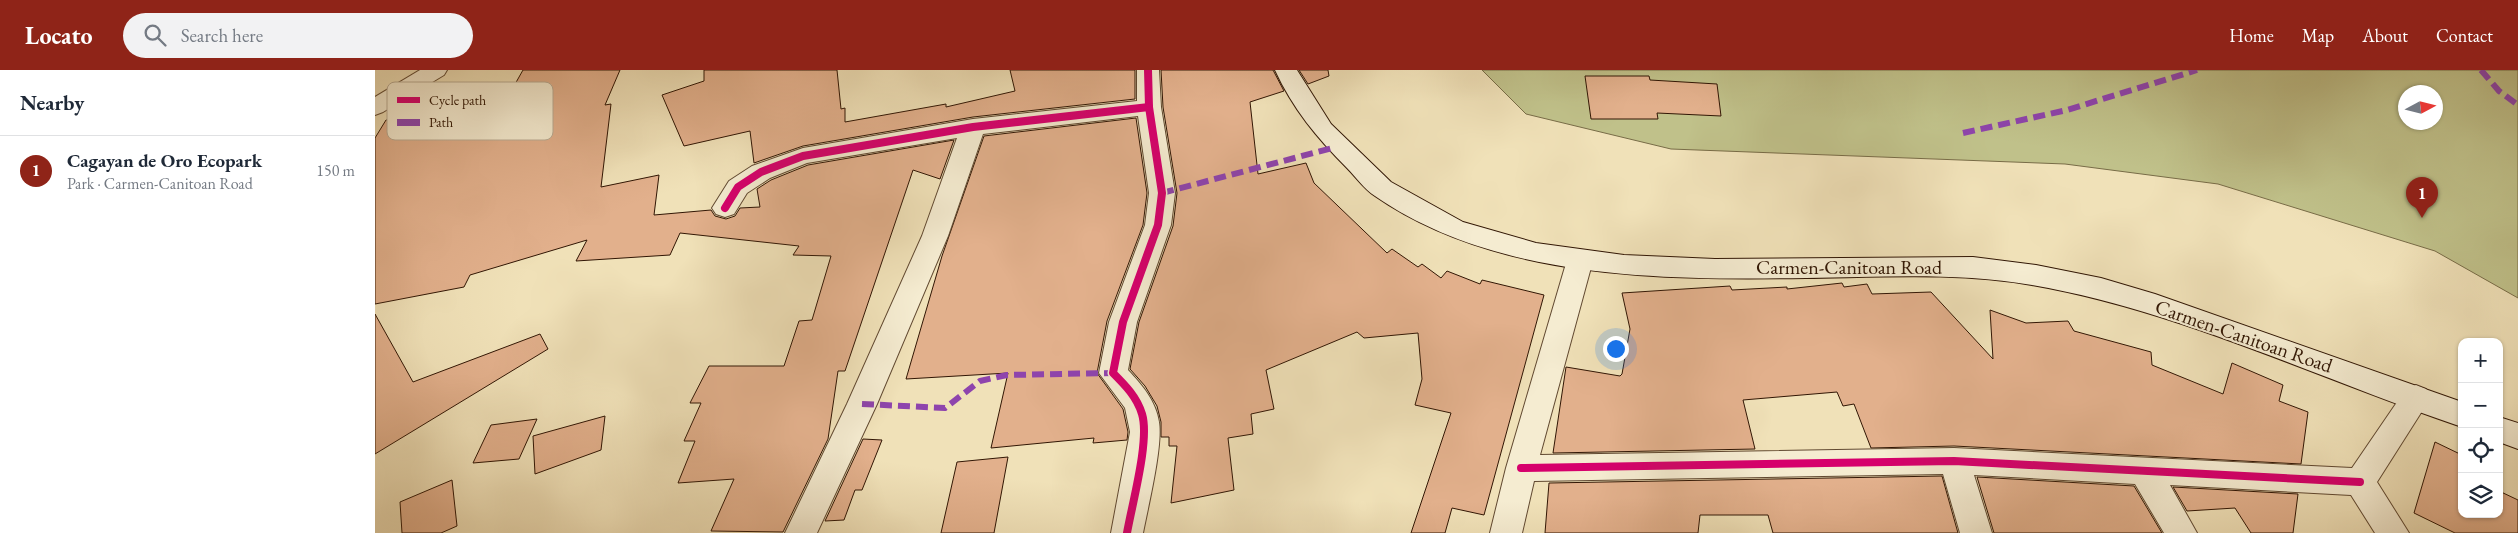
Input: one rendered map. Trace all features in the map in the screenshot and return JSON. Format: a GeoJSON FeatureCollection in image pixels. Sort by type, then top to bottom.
{"type":"FeatureCollection","features":[{"type":"Feature","properties":{"kind":"street"},"geometry":{"type":"LineString","coordinates":[[416,82],[435,70]]}},
{"type":"Feature","properties":{"kind":"street"},"geometry":{"type":"LineString","coordinates":[[1127,533],[1145,432],[1145,417],[1139,402],[1113,373],[1123,322],[1158,224],[1161,201],[1158,162],[1149,108],[1147,70]]}},
{"type":"Feature","properties":{"kind":"street","name":"Carmen-Canitoan Road"},"geometry":{"type":"LineString","coordinates":[[1287,70],[1296,93],[1336,147],[1365,176],[1397,200],[1428,218],[1522,250],[1580,260],[1685,268],[1976,267],[2057,279],[2122,293],[2458,413]]}},
{"type":"Feature","properties":{"kind":"street"},"geometry":{"type":"LineString","coordinates":[[375,107],[387,100]]}},
{"type":"Feature","properties":{"kind":"street"},"geometry":{"type":"LineString","coordinates":[[725,208],[738,187],[761,172],[779,164],[827,152],[973,127],[1149,108]]}},
{"type":"Feature","properties":{"kind":"street"},"geometry":{"type":"LineString","coordinates":[[801,533],[862,404],[935,236],[973,127]]}},
{"type":"Feature","properties":{"kind":"street"},"geometry":{"type":"LineString","coordinates":[[1506,533],[1521,468],[1580,260]]}},
{"type":"Feature","properties":{"kind":"street"},"geometry":{"type":"LineString","coordinates":[[2360,482],[2416,397]]}},
{"type":"Feature","properties":{"kind":"street"},"geometry":{"type":"LineString","coordinates":[[2503,430],[2518,436]]}},
{"type":"Feature","properties":{"kind":"street"},"geometry":{"type":"LineString","coordinates":[[1521,468],[1954,461],[2360,482]]}},
{"type":"Feature","properties":{"kind":"street"},"geometry":{"type":"LineString","coordinates":[[1954,461],[1975,533]]}},
{"type":"Feature","properties":{"kind":"street"},"geometry":{"type":"LineString","coordinates":[[2145,472],[2181,533]]}},
{"type":"Feature","properties":{"kind":"street"},"geometry":{"type":"LineString","coordinates":[[2360,482],[2393,533]]}},
{"type":"Feature","properties":{"kind":"green space"},"geometry":{"type":"Polygon","coordinates":[[[1482,70],[2518,70],[2518,298],[2435,251],[2218,184],[2065,164],[1671,149],[1526,114],[1482,70]]]}},
{"type":"Feature","properties":{"kind":"building"},"geometry":{"type":"Polygon","coordinates":[[[523,70],[620,70],[605,105],[611,104],[601,187],[659,175],[654,215],[711,210],[715,216],[726,219],[735,216],[740,208],[760,207],[757,189],[771,180],[808,165],[954,140],[940,179],[913,170],[845,371],[838,371],[828,439],[783,532],[711,531],[734,479],[678,483],[695,441],[684,441],[701,403],[690,403],[709,366],[784,366],[799,321],[812,320],[831,256],[793,255],[799,246],[680,233],[670,255],[576,261],[587,240],[470,275],[464,287],[375,304],[375,138],[386,120],[387,140],[553,140],[553,82],[516,82],[523,70]]]}},
{"type":"Feature","properties":{"kind":"building"},"geometry":{"type":"Polygon","coordinates":[[[704,70],[837,70],[841,109],[845,108],[845,122],[946,104],[946,107],[1015,91],[1010,70],[1135,70],[1135,99],[973,117],[803,146],[754,163],[750,131],[684,146],[662,95],[704,81],[704,70]]]}},
{"type":"Feature","properties":{"kind":"building"},"geometry":{"type":"Polygon","coordinates":[[[1161,70],[1273,70],[1284,91],[1250,102],[1258,174],[1306,163],[1314,183],[1387,253],[1392,249],[1418,267],[1422,264],[1441,278],[1447,271],[1480,284],[1482,280],[1544,295],[1484,515],[1452,508],[1445,533],[1411,533],[1451,413],[1415,405],[1422,379],[1418,333],[1364,338],[1357,332],[1266,370],[1274,409],[1251,414],[1253,434],[1228,438],[1234,490],[1171,503],[1177,446],[1169,446],[1169,437],[1161,437],[1161,422],[1157,406],[1145,386],[1130,369],[1139,322],[1173,226],[1177,193],[1163,107],[1161,70]]]}},
{"type":"Feature","properties":{"kind":"building"},"geometry":{"type":"Polygon","coordinates":[[[1299,70],[1328,70],[1329,76],[1308,84],[1299,70]]]}},
{"type":"Feature","properties":{"kind":"building"},"geometry":{"type":"Polygon","coordinates":[[[1585,76],[1649,76],[1650,80],[1717,84],[1721,116],[1657,113],[1658,119],[1591,119],[1585,76]]]}},
{"type":"Feature","properties":{"kind":"building"},"geometry":{"type":"Polygon","coordinates":[[[1136,118],[1147,193],[1143,225],[1107,321],[1097,373],[1123,409],[1128,432],[1127,440],[1093,443],[1094,438],[991,448],[1008,373],[906,379],[942,256],[984,136],[1136,118]]]}},
{"type":"Feature","properties":{"kind":"building"},"geometry":{"type":"Polygon","coordinates":[[[1842,283],[1844,287],[1867,284],[1872,294],[1931,292],[1993,359],[1990,310],[2026,323],[2068,321],[2074,331],[2151,352],[2152,365],[2223,394],[2232,363],[2283,385],[2279,401],[2308,412],[2301,464],[1954,446],[1871,448],[1854,404],[1843,406],[1837,392],[1743,400],[1755,449],[1553,453],[1566,367],[1620,376],[1622,374],[1630,329],[1622,293],[1730,286],[1732,290],[1787,287],[1787,289],[1842,283]]]}},
{"type":"Feature","properties":{"kind":"building"},"geometry":{"type":"Polygon","coordinates":[[[375,314],[413,382],[540,334],[548,349],[375,454],[375,314]]]}},
{"type":"Feature","properties":{"kind":"building"},"geometry":{"type":"Polygon","coordinates":[[[605,416],[601,450],[535,474],[533,436],[605,416]]]}},
{"type":"Feature","properties":{"kind":"building"},"geometry":{"type":"Polygon","coordinates":[[[537,419],[519,459],[473,463],[491,425],[537,419]]]}},
{"type":"Feature","properties":{"kind":"building"},"geometry":{"type":"Polygon","coordinates":[[[863,439],[882,440],[862,490],[855,490],[844,520],[825,521],[863,439]]]}},
{"type":"Feature","properties":{"kind":"building"},"geometry":{"type":"Polygon","coordinates":[[[2435,442],[2458,453],[2458,518],[2503,518],[2503,493],[2518,500],[2518,533],[2455,533],[2414,513],[2435,442]]]}},
{"type":"Feature","properties":{"kind":"building"},"geometry":{"type":"Polygon","coordinates":[[[1008,457],[994,533],[941,533],[957,462],[1008,457]]]}},
{"type":"Feature","properties":{"kind":"building"},"geometry":{"type":"Polygon","coordinates":[[[1942,476],[1958,533],[1773,533],[1768,515],[1700,515],[1698,533],[1545,533],[1549,483],[1942,476]]]}},
{"type":"Feature","properties":{"kind":"building"},"geometry":{"type":"Polygon","coordinates":[[[1977,477],[2134,486],[2162,533],[1994,533],[1977,477]]]}},
{"type":"Feature","properties":{"kind":"building"},"geometry":{"type":"Polygon","coordinates":[[[452,480],[457,526],[441,533],[402,533],[400,502],[452,480]]]}},
{"type":"Feature","properties":{"kind":"building"},"geometry":{"type":"Polygon","coordinates":[[[2173,487],[2298,494],[2293,533],[2251,533],[2235,508],[2187,511],[2173,487]]]}},
{"type":"Feature","properties":{"kind":"marked path"},"geometry":{"type":"LineString","coordinates":[[1963,133],[2067,110],[2197,70]]}},
{"type":"Feature","properties":{"kind":"marked path"},"geometry":{"type":"LineString","coordinates":[[2481,70],[2499,91],[2518,105]]}},
{"type":"Feature","properties":{"kind":"marked path"},"geometry":{"type":"LineString","coordinates":[[1162,193],[1336,147]]}},
{"type":"Feature","properties":{"kind":"marked path"},"geometry":{"type":"LineString","coordinates":[[862,404],[945,408],[980,381],[1007,375],[1113,373]]}},
{"type":"Feature","properties":{"kind":"cycle path"},"geometry":{"type":"LineString","coordinates":[[1127,533],[1145,432],[1142,414],[1136,399],[1113,373],[1123,322],[1158,225],[1162,193],[1149,107],[1148,70]]}},
{"type":"Feature","properties":{"kind":"cycle path"},"geometry":{"type":"LineString","coordinates":[[725,208],[738,187],[761,172],[803,156],[973,127],[1149,107]]}},
{"type":"Feature","properties":{"kind":"cycle path"},"geometry":{"type":"LineString","coordinates":[[1521,468],[1954,461],[2360,482]]}},
{"type":"Feature","properties":{"kind":"place","name":"Cagayan de Oro Ecopark"},"geometry":{"type":"Point","coordinates":[2422,218]}}]}
